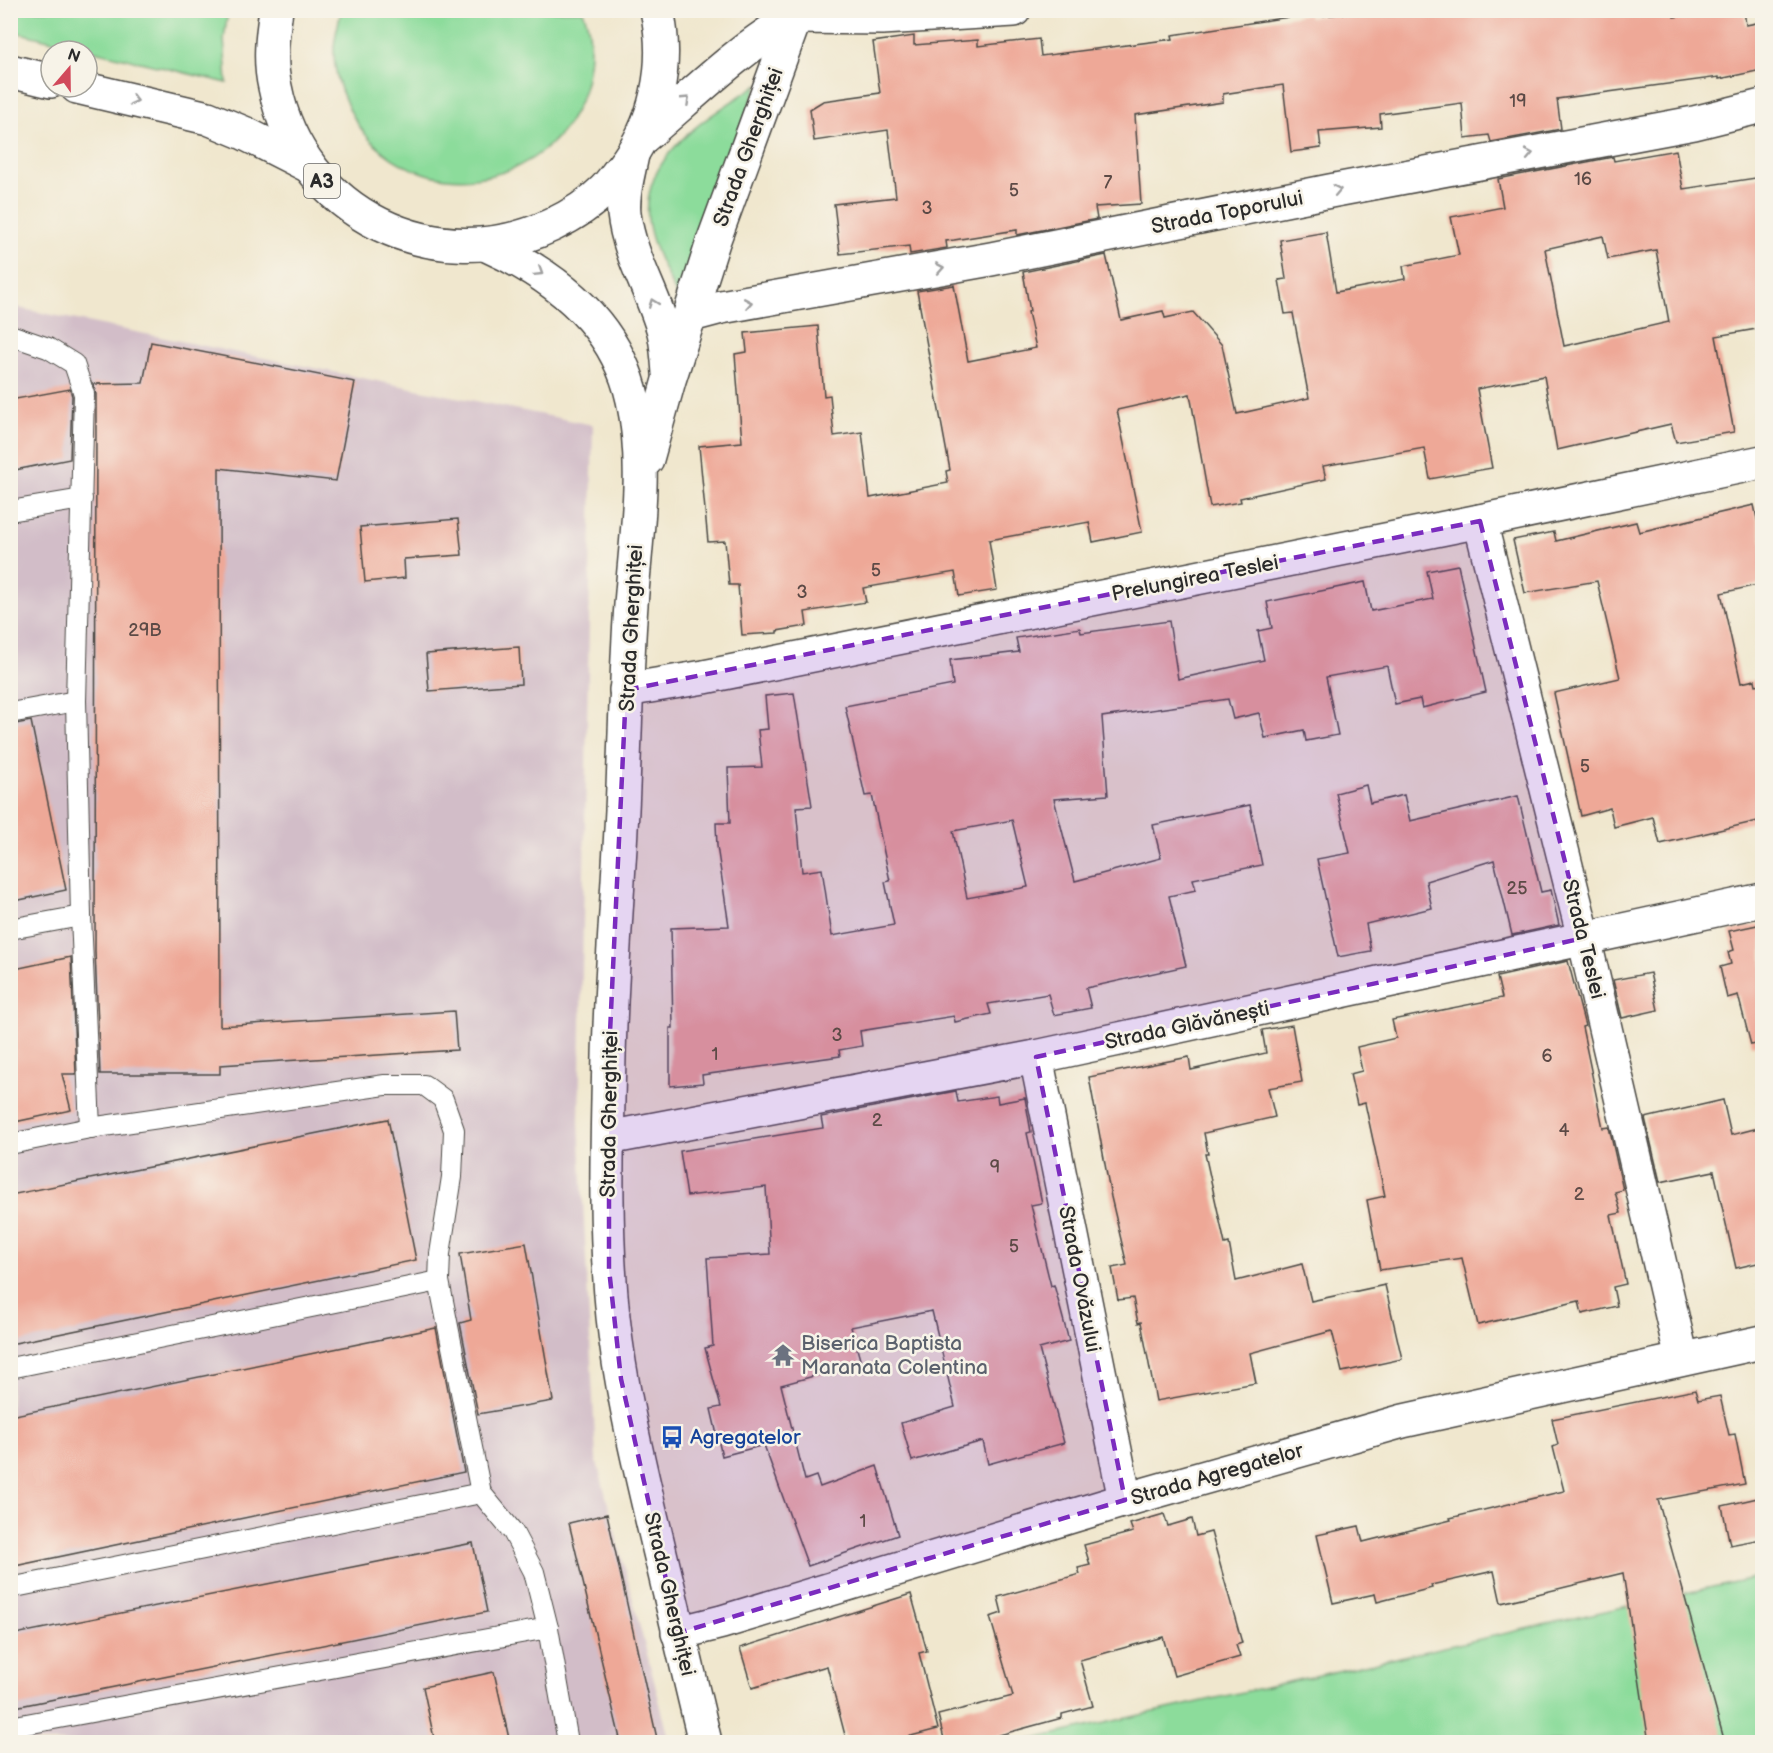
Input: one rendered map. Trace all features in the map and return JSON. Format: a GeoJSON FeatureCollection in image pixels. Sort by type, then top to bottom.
{"type":"FeatureCollection","features":[{"type":"Feature","properties":{"kind":"main road","name":"A3"},"geometry":{"type":"LineString","coordinates":[[276,10],[271,40],[274,87],[288,131],[309,166],[337,196],[370,220],[407,237],[447,245],[487,245],[530,236],[570,217],[604,190],[637,147],[654,102],[663,57],[662,32],[657,10]]}},
{"type":"Feature","properties":{"kind":"main road"},"geometry":{"type":"LineString","coordinates":[[796,14],[882,18],[1014,10]]}},
{"type":"Feature","properties":{"kind":"main road","name":"Strada Gherghiței"},"geometry":{"type":"LineString","coordinates":[[669,380],[664,333],[635,256],[624,212],[625,189],[637,147],[742,51],[796,14]]}},
{"type":"Feature","properties":{"kind":"main road","name":"Strada Gherghiței"},"geometry":{"type":"LineString","coordinates":[[705,1743],[621,1379],[609,1269],[607,1198],[609,1054],[626,690],[642,476],[669,380],[713,242],[796,14]]}},
{"type":"Feature","properties":{"kind":"main road"},"geometry":{"type":"LineString","coordinates":[[10,71],[39,78]]}},
{"type":"Feature","properties":{"kind":"main road","name":"A3"},"geometry":{"type":"LineString","coordinates":[[99,92],[208,118],[244,133],[309,166]]}},
{"type":"Feature","properties":{"kind":"main road","name":"Strada Toporului"},"geometry":{"type":"LineString","coordinates":[[691,315],[722,307],[991,259],[1318,193],[1694,123],[1762,106]]}},
{"type":"Feature","properties":{"kind":"main road","name":"Strada Gherghiței"},"geometry":{"type":"LineString","coordinates":[[487,245],[519,259],[547,276],[573,297],[594,320],[614,348],[624,367],[633,400],[642,476]]}},
{"type":"Feature","properties":{"kind":"main road","name":"Prelungirea Teslei"},"geometry":{"type":"LineString","coordinates":[[626,690],[704,677],[1762,462]]}},
{"type":"Feature","properties":{"kind":"main road","name":"Strada Teslei"},"geometry":{"type":"LineString","coordinates":[[1480,521],[1584,938],[1682,1359]]}},
{"type":"Feature","properties":{"kind":"main road","name":"Strada Glăvănești"},"geometry":{"type":"LineString","coordinates":[[608,1138],[1036,1057],[1762,900]]}},
{"type":"Feature","properties":{"kind":"main road","name":"Strada Ovăzului"},"geometry":{"type":"LineString","coordinates":[[1036,1057],[1125,1500]]}},
{"type":"Feature","properties":{"kind":"main road","name":"Strada Agregatelor"},"geometry":{"type":"LineString","coordinates":[[678,1633],[722,1622],[1125,1500],[1403,1421],[1762,1342]]}},
{"type":"Feature","properties":{"kind":"lane"},"geometry":{"type":"LineString","coordinates":[[10,335],[48,348],[74,364],[84,394],[76,701],[81,916],[90,1128]]}},
{"type":"Feature","properties":{"kind":"lane"},"geometry":{"type":"LineString","coordinates":[[10,511],[82,499]]}},
{"type":"Feature","properties":{"kind":"lane"},"geometry":{"type":"LineString","coordinates":[[10,713],[76,701]]}},
{"type":"Feature","properties":{"kind":"lane"},"geometry":{"type":"LineString","coordinates":[[10,929],[81,916]]}},
{"type":"Feature","properties":{"kind":"lane"},"geometry":{"type":"LineString","coordinates":[[10,1144],[90,1128],[385,1085],[424,1085],[443,1099],[454,1130],[452,1178],[440,1254],[439,1281],[481,1493],[513,1532],[534,1572],[548,1629],[568,1743]]}},
{"type":"Feature","properties":{"kind":"lane"},"geometry":{"type":"LineString","coordinates":[[10,1368],[439,1281]]}},
{"type":"Feature","properties":{"kind":"lane"},"geometry":{"type":"LineString","coordinates":[[10,1588],[481,1493]]}},
{"type":"Feature","properties":{"kind":"lane"},"geometry":{"type":"LineString","coordinates":[[10,1727],[548,1629]]}},
{"type":"Feature","properties":{"kind":"highlighted area"},"geometry":{"type":"Polygon","coordinates":[[[1480,521],[1584,938],[1036,1057],[1125,1500],[678,1633],[621,1379],[609,1269],[609,1054],[626,690],[1480,521]]]}},
{"type":"Feature","properties":{"kind":"shaded area"},"geometry":{"type":"Polygon","coordinates":[[[10,304],[23,309],[593,425],[579,1121],[596,1458],[670,1742],[11,1742],[10,304]]]}},
{"type":"Feature","properties":{"kind":"green space"},"geometry":{"type":"Polygon","coordinates":[[[11,10],[228,11],[224,39],[227,83],[99,52],[99,39],[44,39],[11,31],[11,10]]]}},
{"type":"Feature","properties":{"kind":"green space"},"geometry":{"type":"Polygon","coordinates":[[[341,11],[583,11],[590,46],[586,82],[570,121],[544,150],[511,169],[474,178],[436,176],[401,163],[370,139],[347,104],[341,91],[334,62],[335,38],[341,11]]]}},
{"type":"Feature","properties":{"kind":"green space"},"geometry":{"type":"Polygon","coordinates":[[[758,84],[677,296],[652,239],[648,219],[649,196],[656,175],[667,156],[683,139],[720,109],[758,84]]]}},
{"type":"Feature","properties":{"kind":"green space"},"geometry":{"type":"Polygon","coordinates":[[[1762,1576],[1762,1742],[1020,1742],[1762,1576]]]}},
{"type":"Feature","properties":{"kind":"building"},"geometry":{"type":"Polygon","coordinates":[[[1382,10],[1674,10],[1674,17],[1744,10],[1746,25],[1762,22],[1762,70],[1719,79],[1719,77],[1557,99],[1561,129],[1491,142],[1489,135],[1465,138],[1462,103],[1380,114],[1381,127],[1319,132],[1321,148],[1291,152],[1283,85],[1223,94],[1223,102],[1135,115],[1141,204],[1095,207],[1097,219],[1017,235],[1017,230],[946,241],[947,248],[910,254],[909,246],[840,254],[834,204],[896,197],[888,130],[814,141],[810,109],[823,101],[880,93],[873,42],[914,36],[914,45],[978,40],[978,46],[1039,39],[1041,56],[1173,39],[1172,35],[1308,14],[1309,17],[1382,10]]]}},
{"type":"Feature","properties":{"kind":"building"},"geometry":{"type":"Polygon","coordinates":[[[1676,150],[1683,189],[1762,177],[1762,328],[1716,336],[1734,432],[1676,442],[1671,424],[1557,450],[1544,376],[1477,389],[1492,468],[1430,479],[1424,448],[1323,466],[1326,479],[1240,498],[1241,502],[1210,507],[1190,394],[1117,410],[1142,532],[1093,542],[1089,522],[989,540],[997,590],[959,596],[955,572],[863,588],[866,602],[805,612],[807,626],[777,631],[777,633],[742,635],[738,585],[729,585],[725,541],[708,542],[699,446],[742,442],[735,354],[747,352],[745,333],[818,326],[824,396],[830,395],[834,436],[862,432],[870,498],[948,483],[946,471],[950,470],[917,291],[954,285],[968,361],[1036,348],[1028,312],[1030,311],[1023,272],[1106,255],[1121,320],[1163,311],[1165,318],[1193,312],[1222,345],[1237,414],[1309,398],[1293,313],[1285,314],[1279,280],[1286,279],[1280,240],[1326,232],[1336,292],[1405,279],[1403,266],[1459,255],[1451,217],[1503,207],[1498,179],[1613,157],[1614,161],[1676,150]],[[1603,236],[1545,249],[1564,346],[1669,322],[1656,250],[1608,259],[1603,236]]]}},
{"type":"Feature","properties":{"kind":"building"},"geometry":{"type":"Polygon","coordinates":[[[151,342],[355,382],[336,481],[219,468],[220,1026],[454,1011],[457,1050],[220,1065],[220,1074],[100,1074],[95,951],[96,394],[93,384],[143,383],[151,342]]]}},
{"type":"Feature","properties":{"kind":"building"},"geometry":{"type":"Polygon","coordinates":[[[70,389],[72,396],[70,459],[10,471],[10,400],[70,389]]]}},
{"type":"Feature","properties":{"kind":"building"},"geometry":{"type":"Polygon","coordinates":[[[1754,505],[1762,541],[1762,584],[1721,593],[1741,683],[1755,680],[1756,685],[1762,684],[1762,820],[1660,844],[1653,817],[1614,827],[1610,808],[1581,816],[1554,693],[1620,678],[1597,581],[1525,593],[1513,540],[1554,532],[1556,541],[1636,522],[1639,532],[1754,505]]]}},
{"type":"Feature","properties":{"kind":"building"},"geometry":{"type":"Polygon","coordinates":[[[458,519],[462,555],[404,559],[405,578],[365,582],[360,527],[458,519]]]}},
{"type":"Feature","properties":{"kind":"building"},"geometry":{"type":"Polygon","coordinates":[[[1458,565],[1486,692],[1422,708],[1420,699],[1395,704],[1387,666],[1326,677],[1338,735],[1306,741],[1304,730],[1265,738],[1259,713],[1233,719],[1228,699],[1102,717],[1108,795],[1054,799],[1075,881],[1161,858],[1153,825],[1250,805],[1262,865],[1193,879],[1196,890],[1169,896],[1186,966],[1086,988],[1091,1008],[1054,1015],[1048,994],[988,1004],[991,1014],[955,1022],[954,1016],[860,1031],[862,1046],[839,1050],[840,1056],[702,1075],[703,1083],[670,1086],[670,1028],[673,1028],[671,928],[729,926],[717,846],[716,823],[730,823],[728,768],[762,767],[758,730],[768,729],[765,696],[794,693],[812,806],[796,807],[802,872],[822,869],[832,936],[894,925],[885,882],[890,881],[872,795],[865,796],[845,706],[953,685],[950,660],[1019,652],[1016,638],[1080,628],[1081,633],[1169,621],[1178,679],[1264,660],[1258,631],[1272,628],[1267,602],[1365,582],[1371,611],[1433,599],[1427,571],[1458,565]],[[1012,820],[953,831],[967,898],[1028,887],[1012,820]]]}},
{"type":"Feature","properties":{"kind":"building"},"geometry":{"type":"Polygon","coordinates":[[[519,647],[521,684],[429,691],[426,654],[519,647]]]}},
{"type":"Feature","properties":{"kind":"building"},"geometry":{"type":"Polygon","coordinates":[[[31,721],[66,890],[10,902],[10,725],[31,721]]]}},
{"type":"Feature","properties":{"kind":"building"},"geometry":{"type":"Polygon","coordinates":[[[1366,785],[1370,803],[1404,795],[1410,821],[1518,796],[1541,892],[1551,890],[1559,925],[1512,935],[1494,860],[1426,881],[1432,908],[1366,924],[1371,951],[1338,957],[1317,859],[1350,853],[1336,793],[1366,785]]]}},
{"type":"Feature","properties":{"kind":"building"},"geometry":{"type":"Polygon","coordinates":[[[1762,924],[1762,1043],[1751,1045],[1738,995],[1727,998],[1720,967],[1731,964],[1728,952],[1734,950],[1729,931],[1762,924]]]}},
{"type":"Feature","properties":{"kind":"building"},"geometry":{"type":"Polygon","coordinates":[[[71,957],[76,1074],[62,1074],[71,1110],[10,1123],[10,970],[71,957]]]}},
{"type":"Feature","properties":{"kind":"building"},"geometry":{"type":"Polygon","coordinates":[[[1568,961],[1585,1026],[1582,1027],[1603,1128],[1609,1127],[1623,1190],[1615,1192],[1621,1213],[1611,1215],[1626,1284],[1613,1287],[1617,1306],[1582,1314],[1579,1301],[1478,1325],[1462,1258],[1380,1270],[1367,1200],[1385,1196],[1365,1103],[1357,1105],[1350,1074],[1362,1071],[1357,1047],[1396,1038],[1392,1020],[1502,998],[1497,977],[1568,961]]]}},
{"type":"Feature","properties":{"kind":"building"},"geometry":{"type":"Polygon","coordinates":[[[1650,973],[1658,1010],[1622,1018],[1613,980],[1650,973]]]}},
{"type":"Feature","properties":{"kind":"building"},"geometry":{"type":"Polygon","coordinates":[[[1292,1025],[1302,1082],[1268,1088],[1275,1117],[1204,1133],[1208,1154],[1205,1154],[1225,1244],[1229,1243],[1236,1281],[1302,1264],[1311,1301],[1385,1285],[1402,1359],[1342,1372],[1332,1331],[1250,1353],[1256,1383],[1156,1401],[1141,1322],[1138,1323],[1133,1298],[1118,1300],[1112,1268],[1127,1265],[1111,1197],[1089,1077],[1189,1057],[1191,1070],[1266,1053],[1262,1030],[1292,1025]]]}},
{"type":"Feature","properties":{"kind":"building"},"geometry":{"type":"Polygon","coordinates":[[[956,1091],[958,1102],[997,1096],[998,1103],[1025,1098],[1031,1132],[1027,1133],[1042,1203],[1031,1205],[1051,1286],[1054,1285],[1069,1341],[1039,1349],[1064,1443],[988,1464],[983,1441],[912,1461],[901,1423],[955,1407],[932,1311],[851,1327],[861,1363],[781,1385],[805,1480],[816,1476],[820,1487],[877,1466],[898,1535],[808,1566],[764,1445],[722,1456],[711,1409],[721,1407],[705,1348],[713,1346],[707,1258],[770,1254],[766,1187],[687,1196],[680,1151],[823,1128],[821,1117],[956,1091]]]}},
{"type":"Feature","properties":{"kind":"building"},"geometry":{"type":"Polygon","coordinates":[[[1723,1100],[1731,1135],[1762,1127],[1762,1262],[1736,1268],[1714,1171],[1660,1182],[1645,1118],[1723,1100]]]}},
{"type":"Feature","properties":{"kind":"building"},"geometry":{"type":"Polygon","coordinates":[[[388,1119],[416,1260],[10,1344],[10,1195],[388,1119]]]}},
{"type":"Feature","properties":{"kind":"building"},"geometry":{"type":"Polygon","coordinates":[[[526,1243],[553,1401],[478,1414],[460,1323],[471,1320],[460,1254],[526,1243]]]}},
{"type":"Feature","properties":{"kind":"building"},"geometry":{"type":"Polygon","coordinates":[[[436,1328],[464,1472],[10,1567],[10,1416],[436,1328]]]}},
{"type":"Feature","properties":{"kind":"building"},"geometry":{"type":"Polygon","coordinates":[[[1695,1390],[1698,1400],[1720,1396],[1729,1435],[1735,1434],[1745,1484],[1658,1500],[1725,1743],[1649,1743],[1623,1573],[1501,1603],[1494,1571],[1431,1585],[1432,1588],[1377,1602],[1375,1594],[1333,1603],[1317,1535],[1359,1526],[1363,1542],[1451,1520],[1450,1518],[1564,1491],[1553,1447],[1558,1445],[1552,1419],[1695,1390]]]}},
{"type":"Feature","properties":{"kind":"building"},"geometry":{"type":"Polygon","coordinates":[[[1762,1497],[1762,1539],[1730,1545],[1722,1506],[1762,1497]]]}},
{"type":"Feature","properties":{"kind":"building"},"geometry":{"type":"Polygon","coordinates":[[[607,1514],[658,1743],[621,1743],[569,1523],[607,1514]]]}},
{"type":"Feature","properties":{"kind":"building"},"geometry":{"type":"Polygon","coordinates":[[[1164,1514],[1168,1526],[1192,1519],[1196,1536],[1211,1532],[1242,1643],[1236,1645],[1240,1657],[1174,1676],[1163,1637],[1080,1660],[1093,1706],[1062,1714],[1062,1718],[970,1743],[945,1743],[938,1715],[1013,1696],[990,1617],[1002,1613],[998,1597],[1080,1574],[1078,1568],[1090,1565],[1084,1545],[1133,1532],[1130,1524],[1164,1514]]]}},
{"type":"Feature","properties":{"kind":"building"},"geometry":{"type":"Polygon","coordinates":[[[473,1543],[487,1612],[10,1708],[10,1635],[473,1543]]]}},
{"type":"Feature","properties":{"kind":"building"},"geometry":{"type":"Polygon","coordinates":[[[911,1594],[927,1651],[919,1653],[938,1729],[884,1743],[847,1743],[827,1666],[752,1688],[740,1648],[911,1594]]]}},
{"type":"Feature","properties":{"kind":"building"},"geometry":{"type":"Polygon","coordinates":[[[494,1672],[510,1743],[435,1743],[423,1687],[494,1672]]]}},
{"type":"Feature","properties":{"kind":"place","name":"Biserica Baptista Maranata Colentina"},"geometry":{"type":"Point","coordinates":[783,1355]}},
{"type":"Feature","properties":{"kind":"place","name":"Agregatelor"},"geometry":{"type":"Point","coordinates":[672,1437]}}]}
